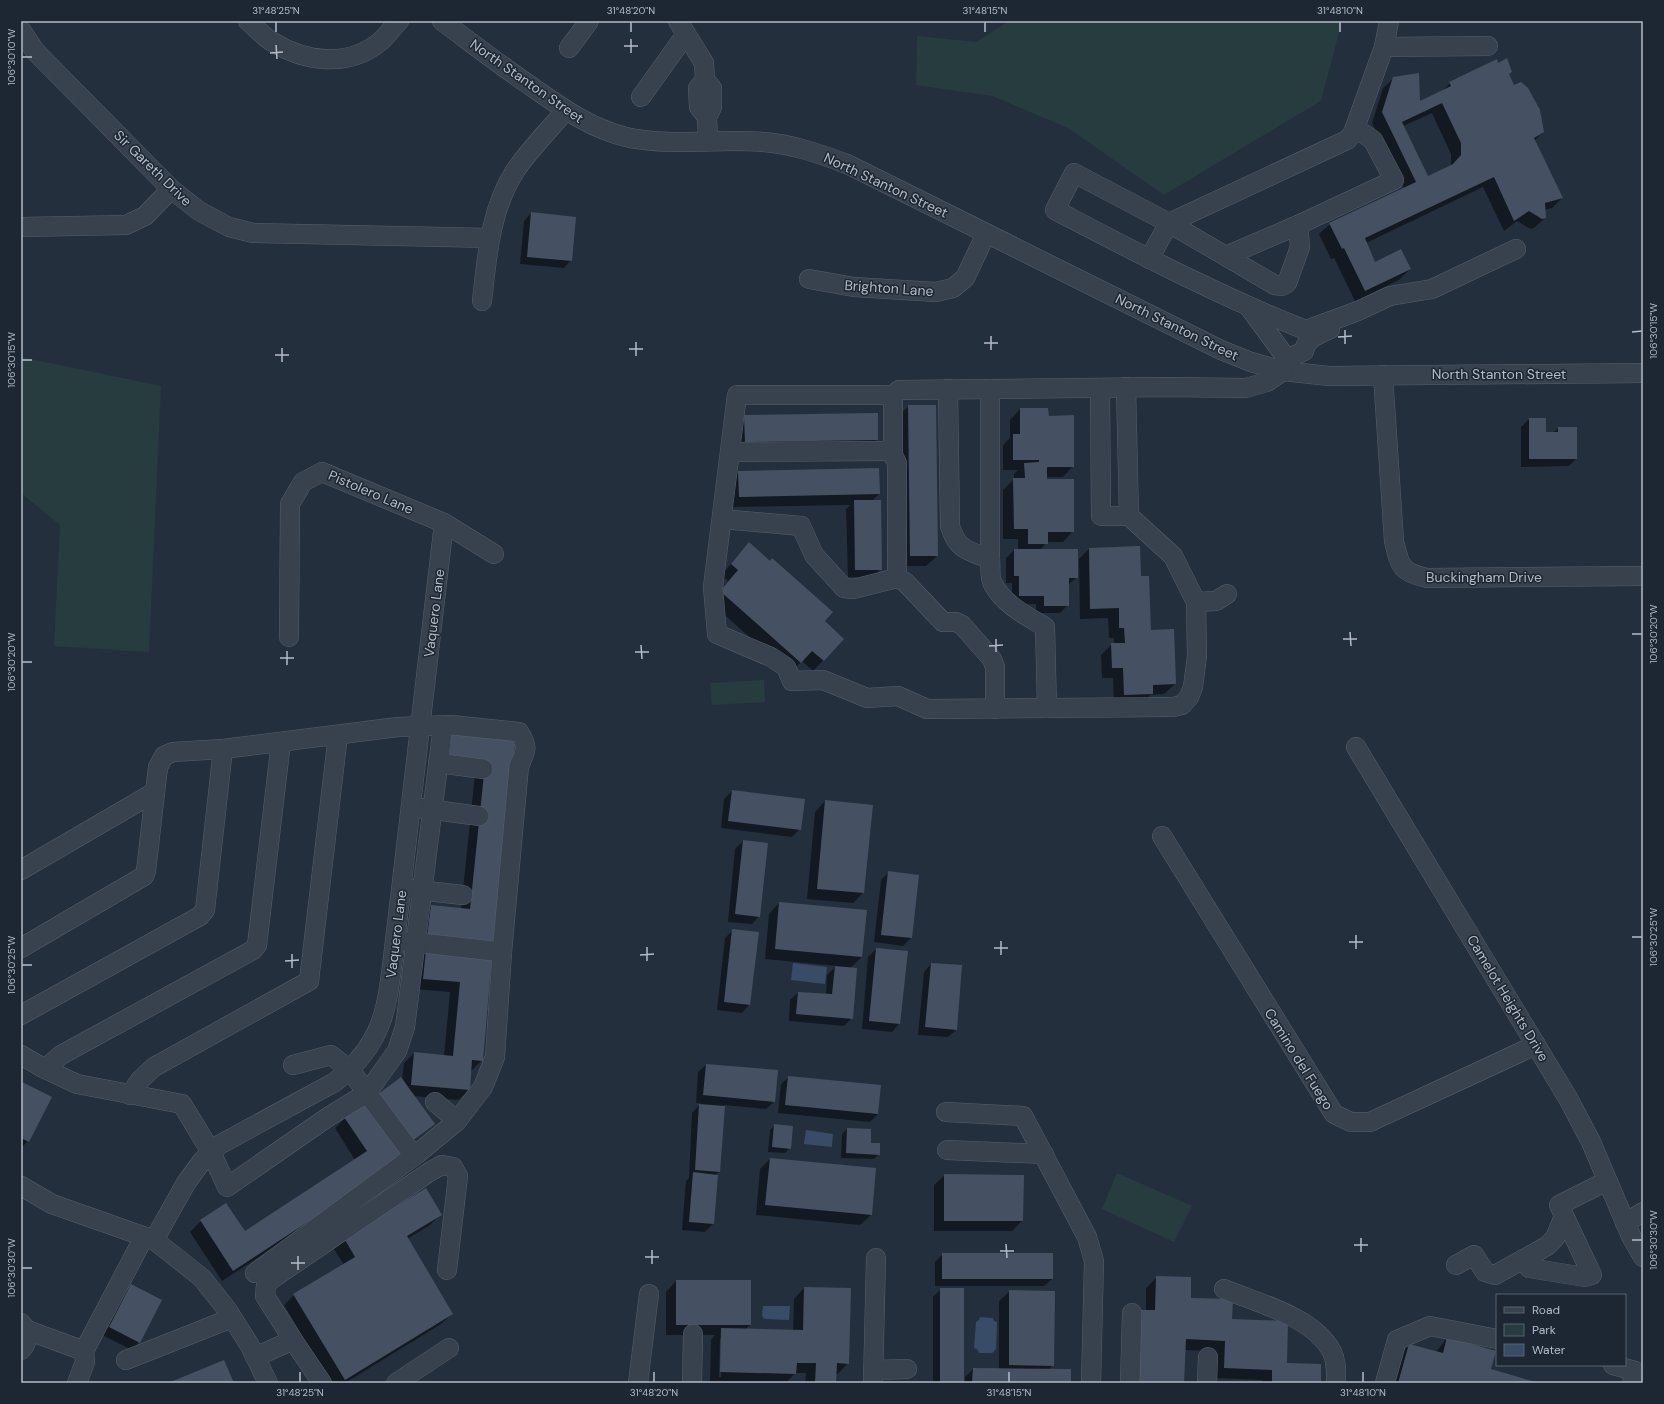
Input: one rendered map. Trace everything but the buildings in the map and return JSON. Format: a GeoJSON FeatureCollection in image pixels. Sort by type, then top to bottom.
{"type":"FeatureCollection","features":[{"type":"Feature","properties":{"kind":"street"},"geometry":{"type":"LineString","coordinates":[[248,21],[270,40],[290,51],[330,61],[348,58],[365,51],[383,40],[398,21]]}},
{"type":"Feature","properties":{"kind":"street","name":"North Stanton Street"},"geometry":{"type":"LineString","coordinates":[[442,21],[510,72],[566,110],[595,126],[626,136],[663,142],[762,142],[814,152],[847,164],[1221,350],[1251,362],[1285,365],[1329,376],[1643,373]]}},
{"type":"Feature","properties":{"kind":"street"},"geometry":{"type":"LineString","coordinates":[[569,48],[589,21]]}},
{"type":"Feature","properties":{"kind":"street"},"geometry":{"type":"LineString","coordinates":[[1149,259],[1169,223],[1347,140],[1355,128],[1384,47],[1389,21]]}},
{"type":"Feature","properties":{"kind":"street"},"geometry":{"type":"LineString","coordinates":[[641,97],[682,28],[704,63],[705,80],[712,88],[712,107],[707,117],[708,141]]}},
{"type":"Feature","properties":{"kind":"street","name":"Sir Gareth Drive"},"geometry":{"type":"LineString","coordinates":[[21,30],[35,51],[171,189],[199,212],[229,227],[253,233],[490,238]]}},
{"type":"Feature","properties":{"kind":"street"},"geometry":{"type":"LineString","coordinates":[[1384,47],[1488,46]]}},
{"type":"Feature","properties":{"kind":"street"},"geometry":{"type":"LineString","coordinates":[[482,300],[490,238],[500,202],[515,171],[566,110]]}},
{"type":"Feature","properties":{"kind":"street"},"geometry":{"type":"LineString","coordinates":[[1226,256],[1298,225],[1394,180],[1373,140],[1355,128]]}},
{"type":"Feature","properties":{"kind":"street"},"geometry":{"type":"LineString","coordinates":[[1298,225],[1300,247],[1287,283],[1282,286],[1275,285],[1169,223],[1074,173],[1055,210],[1149,259],[1249,307],[1303,329],[1309,329],[1358,311],[1390,296],[1432,289],[1516,249]]}},
{"type":"Feature","properties":{"kind":"street"},"geometry":{"type":"LineString","coordinates":[[21,227],[126,225],[145,216],[171,189]]}},
{"type":"Feature","properties":{"kind":"street","name":"Brighton Lane"},"geometry":{"type":"LineString","coordinates":[[809,279],[854,287],[936,292],[953,288],[965,278],[986,234]]}},
{"type":"Feature","properties":{"kind":"street"},"geometry":{"type":"LineString","coordinates":[[1249,307],[1285,365]]}},
{"type":"Feature","properties":{"kind":"street"},"geometry":{"type":"LineString","coordinates":[[1100,388],[1101,516],[1129,516],[1173,556],[1196,602],[1197,656],[1193,687],[1189,697],[1182,705],[1173,708],[927,709],[898,696],[867,698],[823,680],[792,681],[786,667],[771,657],[717,634],[713,587],[737,395],[893,395],[899,390],[948,389],[1126,387],[1246,388],[1267,382],[1285,365],[1304,351],[1305,345],[1308,341],[1343,322],[1358,311]]}},
{"type":"Feature","properties":{"kind":"street","name":"Buckingham Drive"},"geometry":{"type":"LineString","coordinates":[[1383,375],[1394,541],[1400,564],[1410,574],[1427,578],[1643,576]]}},
{"type":"Feature","properties":{"kind":"street"},"geometry":{"type":"LineString","coordinates":[[1126,387],[1129,516]]}},
{"type":"Feature","properties":{"kind":"street"},"geometry":{"type":"LineString","coordinates":[[948,389],[950,526],[953,538],[961,548],[990,559]]}},
{"type":"Feature","properties":{"kind":"street"},"geometry":{"type":"LineString","coordinates":[[990,389],[990,559],[992,583],[1001,596],[1014,607],[1045,627],[1046,708]]}},
{"type":"Feature","properties":{"kind":"street"},"geometry":{"type":"LineString","coordinates":[[893,395],[892,451],[897,463],[898,578]]}},
{"type":"Feature","properties":{"kind":"street"},"geometry":{"type":"LineString","coordinates":[[730,452],[892,451]]}},
{"type":"Feature","properties":{"kind":"street","name":"Pistolero Lane"},"geometry":{"type":"LineString","coordinates":[[289,637],[290,504],[303,482],[322,472],[444,523],[494,554]]}},
{"type":"Feature","properties":{"kind":"street"},"geometry":{"type":"LineString","coordinates":[[722,519],[801,526],[814,555],[844,588],[853,589],[898,578],[905,582],[943,622],[956,622],[962,625],[992,658],[995,667],[995,709]]}},
{"type":"Feature","properties":{"kind":"street","name":"Vaquero Lane"},"geometry":{"type":"LineString","coordinates":[[84,1351],[149,1239],[202,1161],[219,1145],[335,1082],[350,1070],[374,1039],[383,1020],[387,1003],[402,888],[444,523]]}},
{"type":"Feature","properties":{"kind":"street"},"geometry":{"type":"LineString","coordinates":[[1196,602],[1216,601],[1227,594]]}},
{"type":"Feature","properties":{"kind":"street"},"geometry":{"type":"LineString","coordinates":[[21,1055],[45,1069],[77,1084],[182,1104],[211,1152],[228,1187],[328,1117],[367,1093],[397,1051],[405,1027],[443,726]]}},
{"type":"Feature","properties":{"kind":"street"},"geometry":{"type":"LineString","coordinates":[[21,948],[144,876],[146,871],[158,767],[164,756],[173,752],[223,749],[398,727],[443,726],[519,732],[527,749],[519,766],[502,952],[495,1057],[483,1087],[457,1121],[414,1156],[255,1273]]}},
{"type":"Feature","properties":{"kind":"street"},"geometry":{"type":"LineString","coordinates":[[130,1095],[140,1080],[154,1067],[309,981],[338,735]]}},
{"type":"Feature","properties":{"kind":"street"},"geometry":{"type":"LineString","coordinates":[[45,1069],[61,1055],[253,950],[257,945],[281,742]]}},
{"type":"Feature","properties":{"kind":"street","name":"Camelot Heights Drive"},"geometry":{"type":"LineString","coordinates":[[1356,747],[1536,1044],[1591,1142],[1625,1223],[1643,1257]]}},
{"type":"Feature","properties":{"kind":"street"},"geometry":{"type":"LineString","coordinates":[[21,1016],[200,916],[205,910],[223,749]]}},
{"type":"Feature","properties":{"kind":"street"},"geometry":{"type":"LineString","coordinates":[[438,763],[483,769]]}},
{"type":"Feature","properties":{"kind":"street"},"geometry":{"type":"LineString","coordinates":[[21,870],[155,792]]}},
{"type":"Feature","properties":{"kind":"street"},"geometry":{"type":"LineString","coordinates":[[411,807],[479,816]]}},
{"type":"Feature","properties":{"kind":"street","name":"Camino del Fuego"},"geometry":{"type":"LineString","coordinates":[[1162,836],[1334,1114],[1351,1122],[1370,1122],[1536,1044]]}},
{"type":"Feature","properties":{"kind":"street"},"geometry":{"type":"LineString","coordinates":[[402,888],[463,895]]}},
{"type":"Feature","properties":{"kind":"street"},"geometry":{"type":"LineString","coordinates":[[395,941],[502,952]]}},
{"type":"Feature","properties":{"kind":"street"},"geometry":{"type":"LineString","coordinates":[[387,1003],[408,1006]]}},
{"type":"Feature","properties":{"kind":"street"},"geometry":{"type":"LineString","coordinates":[[293,1065],[331,1055],[350,1070],[414,1156]]}},
{"type":"Feature","properties":{"kind":"street"},"geometry":{"type":"LineString","coordinates":[[316,1092],[328,1117]]}},
{"type":"Feature","properties":{"kind":"street"},"geometry":{"type":"LineString","coordinates":[[435,1102],[457,1121]]}},
{"type":"Feature","properties":{"kind":"street"},"geometry":{"type":"LineString","coordinates":[[946,1112],[1023,1116],[1044,1154],[1087,1237],[1094,1261],[1091,1383]]}},
{"type":"Feature","properties":{"kind":"street"},"geometry":{"type":"LineString","coordinates":[[946,1150],[1044,1154]]}},
{"type":"Feature","properties":{"kind":"street"},"geometry":{"type":"LineString","coordinates":[[322,1383],[265,1296],[266,1284],[442,1165],[453,1167],[458,1176],[447,1270]]}},
{"type":"Feature","properties":{"kind":"street"},"geometry":{"type":"LineString","coordinates":[[1523,1259],[1529,1268],[1585,1277],[1592,1275],[1559,1205],[1607,1181]]}},
{"type":"Feature","properties":{"kind":"street"},"geometry":{"type":"LineString","coordinates":[[21,1186],[52,1204],[149,1239],[202,1278],[232,1318],[256,1357],[268,1383]]}},
{"type":"Feature","properties":{"kind":"street"},"geometry":{"type":"LineString","coordinates":[[1625,1223],[1643,1212]]}},
{"type":"Feature","properties":{"kind":"street"},"geometry":{"type":"LineString","coordinates":[[1456,1265],[1474,1255],[1485,1272],[1495,1275],[1547,1246],[1555,1238],[1564,1216]]}},
{"type":"Feature","properties":{"kind":"street"},"geometry":{"type":"LineString","coordinates":[[876,1258],[873,1376],[907,1369]]}},
{"type":"Feature","properties":{"kind":"street"},"geometry":{"type":"LineString","coordinates":[[1224,1289],[1289,1314],[1325,1341],[1336,1364],[1336,1383]]}},
{"type":"Feature","properties":{"kind":"street"},"geometry":{"type":"LineString","coordinates":[[638,1383],[649,1294]]}},
{"type":"Feature","properties":{"kind":"street"},"geometry":{"type":"LineString","coordinates":[[1130,1383],[1132,1313]]}},
{"type":"Feature","properties":{"kind":"street"},"geometry":{"type":"LineString","coordinates":[[126,1360],[232,1318]]}},
{"type":"Feature","properties":{"kind":"street"},"geometry":{"type":"LineString","coordinates":[[24,1326],[84,1351],[85,1362],[78,1383]]}},
{"type":"Feature","properties":{"kind":"street"},"geometry":{"type":"LineString","coordinates":[[21,1350],[27,1338],[24,1326]]}},
{"type":"Feature","properties":{"kind":"street"},"geometry":{"type":"LineString","coordinates":[[1385,1383],[1397,1340],[1430,1326],[1496,1339]]}},
{"type":"Feature","properties":{"kind":"street"},"geometry":{"type":"LineString","coordinates":[[692,1383],[693,1334]]}},
{"type":"Feature","properties":{"kind":"street"},"geometry":{"type":"LineString","coordinates":[[256,1357],[293,1340]]}},
{"type":"Feature","properties":{"kind":"street"},"geometry":{"type":"LineString","coordinates":[[396,1383],[449,1348]]}},
{"type":"Feature","properties":{"kind":"street"},"geometry":{"type":"LineString","coordinates":[[1207,1383],[1208,1357]]}},
{"type":"Feature","properties":{"kind":"street"},"geometry":{"type":"LineString","coordinates":[[1617,1366],[1635,1371],[1632,1383]]}},
{"type":"Feature","properties":{"kind":"green space"},"geometry":{"type":"Polygon","coordinates":[[[1009,21],[1342,21],[1321,101],[1164,195],[1068,128],[992,96],[916,85],[917,36],[976,42],[1009,21]]]}},
{"type":"Feature","properties":{"kind":"green space"},"geometry":{"type":"Polygon","coordinates":[[[21,357],[161,386],[149,652],[54,646],[60,525],[21,493],[21,357]]]}},
{"type":"Feature","properties":{"kind":"green space"},"geometry":{"type":"Polygon","coordinates":[[[764,680],[765,702],[712,705],[710,683],[764,680]]]}},
{"type":"Feature","properties":{"kind":"green space"},"geometry":{"type":"Polygon","coordinates":[[[1117,1173],[1192,1206],[1174,1242],[1102,1209],[1117,1173]]]}},
{"type":"Feature","properties":{"kind":"water"},"geometry":{"type":"Polygon","coordinates":[[[793,963],[827,967],[825,984],[791,980],[793,963]]]}},
{"type":"Feature","properties":{"kind":"water"},"geometry":{"type":"Polygon","coordinates":[[[806,1130],[833,1134],[832,1147],[804,1144],[806,1130]]]}},
{"type":"Feature","properties":{"kind":"water"},"geometry":{"type":"Polygon","coordinates":[[[763,1306],[790,1306],[789,1320],[765,1319],[762,1316],[763,1306]]]}},
{"type":"Feature","properties":{"kind":"water"},"geometry":{"type":"Polygon","coordinates":[[[980,1317],[993,1318],[994,1321],[997,1322],[996,1349],[992,1353],[979,1353],[977,1349],[974,1348],[976,1322],[980,1317]]]}}]}
